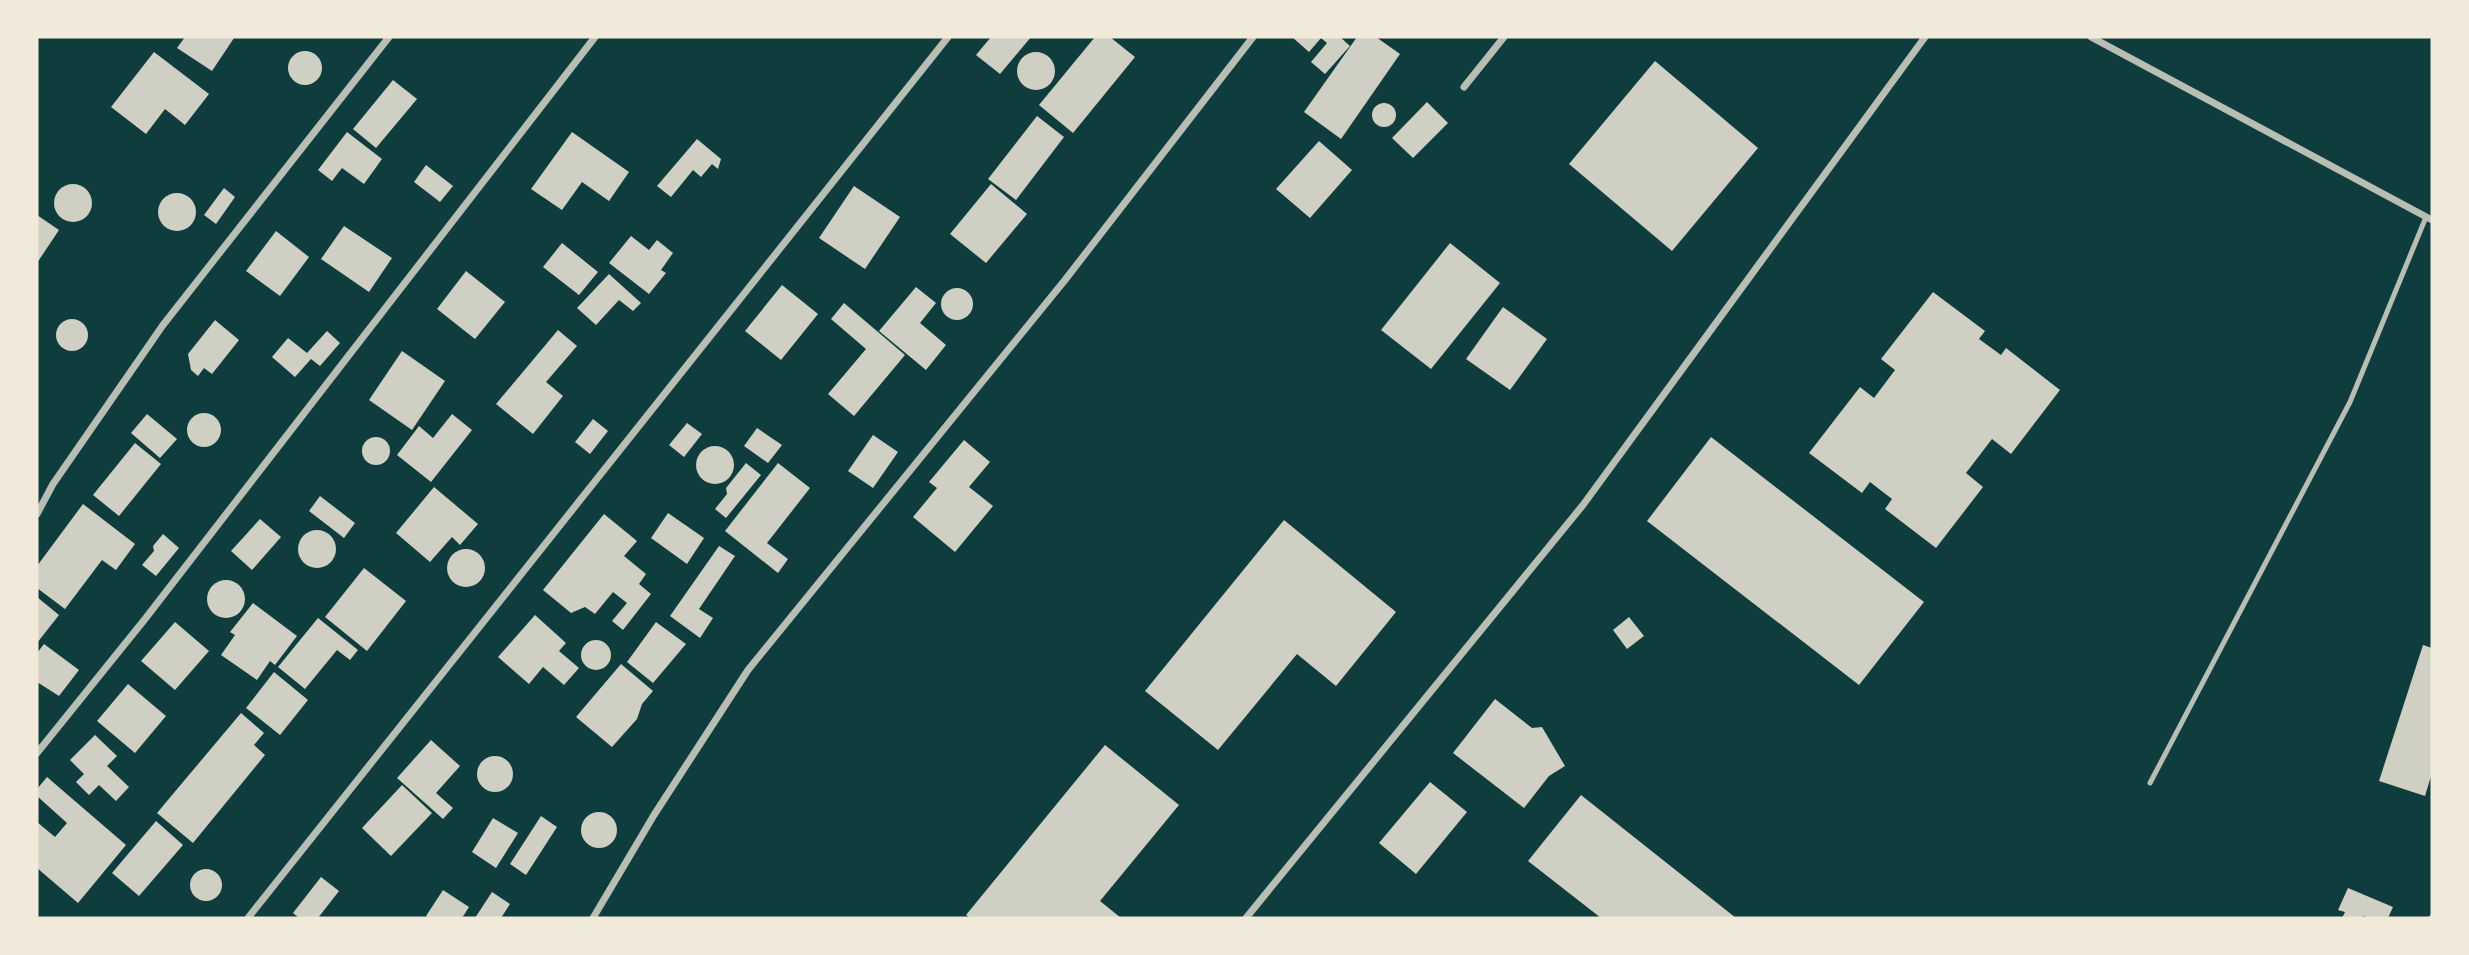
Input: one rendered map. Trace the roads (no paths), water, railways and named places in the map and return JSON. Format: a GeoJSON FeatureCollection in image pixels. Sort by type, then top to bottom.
{"type":"FeatureCollection","features":[{"type":"Feature","properties":{"kind":"street"},"geometry":{"type":"LineString","coordinates":[[37,514],[53,484],[163,325],[389,37]]}},
{"type":"Feature","properties":{"kind":"street"},"geometry":{"type":"LineString","coordinates":[[37,753],[145,619],[595,37]]}},
{"type":"Feature","properties":{"kind":"street"},"geometry":{"type":"LineString","coordinates":[[248,918],[948,37]]}},
{"type":"Feature","properties":{"kind":"street"},"geometry":{"type":"LineString","coordinates":[[593,918],[654,815],[748,670],[1066,280],[1253,37]]}},
{"type":"Feature","properties":{"kind":"street"},"geometry":{"type":"LineString","coordinates":[[1464,87],[1504,37]]}},
{"type":"Feature","properties":{"kind":"street"},"geometry":{"type":"LineString","coordinates":[[1246,918],[1583,505],[1925,37]]}},
{"type":"Feature","properties":{"kind":"street"},"geometry":{"type":"LineString","coordinates":[[2091,37],[2429,219]]}},
{"type":"Feature","properties":{"kind":"lane"},"geometry":{"type":"LineString","coordinates":[[2150,783],[2350,402],[2429,219]]}}]}
